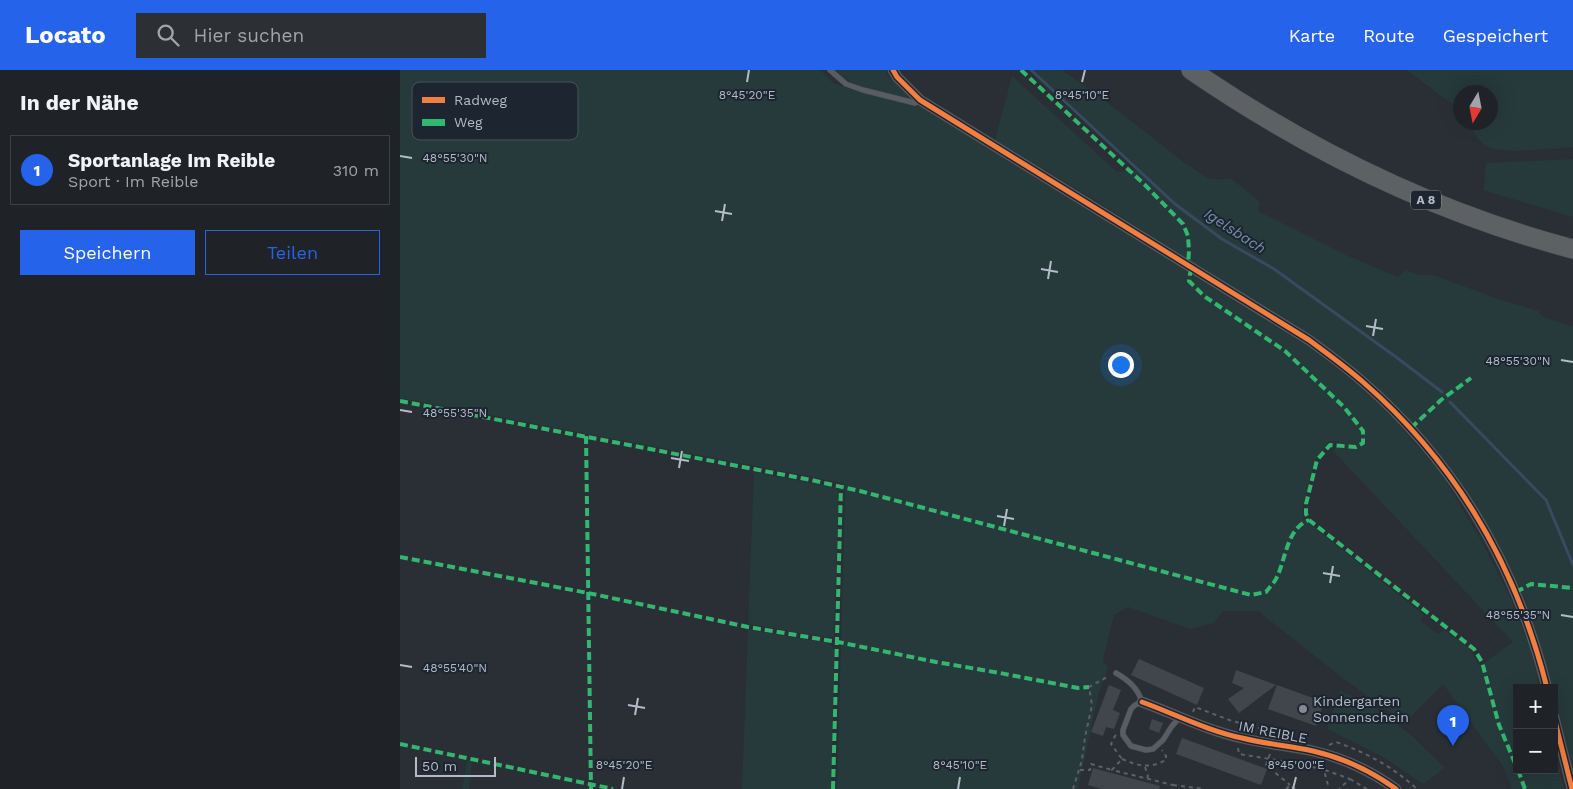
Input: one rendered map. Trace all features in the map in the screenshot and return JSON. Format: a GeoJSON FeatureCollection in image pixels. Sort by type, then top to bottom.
{"type":"FeatureCollection","features":[{"type":"Feature","properties":{"kind":"highway","name":"A 8"},"geometry":{"type":"LineString","coordinates":[[1191,70],[1288,131],[1406,192],[1500,227],[1573,249]]}},
{"type":"Feature","properties":{"kind":"highway","name":"A 8"},"geometry":{"type":"LineString","coordinates":[[1213,70],[1294,120],[1412,180],[1504,215],[1573,236]]}},
{"type":"Feature","properties":{"kind":"street"},"geometry":{"type":"LineString","coordinates":[[893,70],[920,100],[1309,340],[1380,397],[1424,442],[1448,472],[1466,497],[1484,528],[1516,592],[1532,634],[1546,684]]}},
{"type":"Feature","properties":{"kind":"street","name":"IM REIBLE"},"geometry":{"type":"LineString","coordinates":[[1142,702],[1241,738],[1314,751],[1335,758],[1364,768],[1396,789]]}},
{"type":"Feature","properties":{"kind":"street"},"geometry":{"type":"LineString","coordinates":[[1557,729],[1572,789]]}},
{"type":"Feature","properties":{"kind":"lane"},"geometry":{"type":"LineString","coordinates":[[830,70],[846,84],[863,90],[915,103],[920,100]]}},
{"type":"Feature","properties":{"kind":"lane"},"geometry":{"type":"LineString","coordinates":[[1116,673],[1126,678],[1139,692],[1142,702],[1135,705],[1131,710],[1123,730],[1123,735],[1131,746],[1138,749],[1153,749],[1163,740],[1180,716]]}},
{"type":"Feature","properties":{"kind":"path"},"geometry":{"type":"LineString","coordinates":[[1073,789],[1079,770],[1092,705],[1089,687],[1116,673]]}},
{"type":"Feature","properties":{"kind":"path"},"geometry":{"type":"LineString","coordinates":[[1123,735],[1115,736],[1111,744],[1114,750],[1122,759],[1145,766],[1157,765],[1166,760],[1166,756],[1158,744]]}},
{"type":"Feature","properties":{"kind":"path"},"geometry":{"type":"LineString","coordinates":[[1274,744],[1266,765],[1296,789]]}},
{"type":"Feature","properties":{"kind":"path"},"geometry":{"type":"LineString","coordinates":[[1112,770],[1122,759]]}},
{"type":"Feature","properties":{"kind":"path"},"geometry":{"type":"LineString","coordinates":[[1079,770],[1090,770],[1091,764],[1173,785],[1205,789]]}},
{"type":"Feature","properties":{"kind":"path"},"geometry":{"type":"LineString","coordinates":[[1145,766],[1147,779]]}},
{"type":"Feature","properties":{"kind":"path"},"geometry":{"type":"LineString","coordinates":[[1324,770],[1350,779],[1367,789]]}},
{"type":"Feature","properties":{"kind":"path"},"geometry":{"type":"LineString","coordinates":[[1339,789],[1350,779]]}},
{"type":"Feature","properties":{"kind":"path"},"geometry":{"type":"LineString","coordinates":[[1173,785],[1176,789]]}},
{"type":"Feature","properties":{"kind":"path"},"geometry":{"type":"LineString","coordinates":[[1286,789],[1290,785]]}},
{"type":"Feature","properties":{"kind":"shaded area"},"geometry":{"type":"Polygon","coordinates":[[[400,70],[820,70],[833,83],[930,109],[986,147],[1312,349],[1357,384],[1394,419],[1441,473],[1480,538],[1510,597],[1531,651],[1539,684],[1513,684],[1513,774],[1558,774],[1558,763],[1564,789],[1512,789],[1503,766],[1443,684],[1405,723],[1340,676],[1258,611],[1223,611],[1214,623],[1190,629],[1128,607],[1114,615],[1103,660],[1108,668],[1099,692],[1078,789],[837,789],[845,496],[843,483],[400,398],[400,70]],[[1330,441],[1315,461],[1303,507],[1303,518],[1424,615],[1420,621],[1438,634],[1444,630],[1469,648],[1480,666],[1513,642],[1333,451],[1339,442],[1330,441]]]}},
{"type":"Feature","properties":{"kind":"shaded area"},"geometry":{"type":"Polygon","coordinates":[[[835,70],[885,70],[888,76],[910,98],[909,100],[879,93],[860,86],[843,77],[835,70]]]}},
{"type":"Feature","properties":{"kind":"shaded area"},"geometry":{"type":"Polygon","coordinates":[[[1033,70],[1062,70],[1207,178],[1221,180],[1230,178],[1257,199],[1260,204],[1258,211],[1346,255],[1398,277],[1406,270],[1419,275],[1433,275],[1501,300],[1539,311],[1541,316],[1573,327],[1573,779],[1558,717],[1558,684],[1550,684],[1543,654],[1524,597],[1508,563],[1456,475],[1400,410],[1344,360],[1300,328],[995,140],[1012,76],[1117,172],[1140,169],[1033,70]]]}},
{"type":"Feature","properties":{"kind":"shaded area"},"geometry":{"type":"Polygon","coordinates":[[[1407,70],[1573,70],[1573,147],[1516,151],[1493,149],[1485,145],[1472,130],[1498,130],[1498,85],[1453,85],[1453,105],[1407,70]]]}},
{"type":"Feature","properties":{"kind":"shaded area"},"geometry":{"type":"Polygon","coordinates":[[[1573,159],[1573,217],[1483,190],[1486,163],[1573,159]]]}},
{"type":"Feature","properties":{"kind":"shaded area"},"geometry":{"type":"Polygon","coordinates":[[[754,472],[837,488],[839,494],[834,636],[830,638],[748,624],[754,472]]]}},
{"type":"Feature","properties":{"kind":"shaded area"},"geometry":{"type":"Polygon","coordinates":[[[748,629],[828,643],[835,649],[831,789],[742,789],[748,629]]]}},
{"type":"Feature","properties":{"kind":"shaded area"},"geometry":{"type":"Polygon","coordinates":[[[1340,691],[1366,701],[1412,736],[1445,768],[1423,784],[1385,758],[1327,729],[1340,691]]]}},
{"type":"Feature","properties":{"kind":"shaded area"},"geometry":{"type":"Polygon","coordinates":[[[467,761],[472,761],[469,789],[462,789],[467,761]]]}},
{"type":"Feature","properties":{"kind":"building"},"geometry":{"type":"Polygon","coordinates":[[[1139,659],[1204,688],[1197,705],[1131,675],[1139,659]]]}},
{"type":"Feature","properties":{"kind":"building"},"geometry":{"type":"Polygon","coordinates":[[[1236,670],[1276,685],[1239,713],[1228,699],[1244,688],[1232,683],[1236,670]]]}},
{"type":"Feature","properties":{"kind":"building"},"geometry":{"type":"Polygon","coordinates":[[[1109,685],[1121,690],[1113,710],[1120,713],[1114,729],[1106,727],[1103,736],[1091,732],[1109,685]]]}},
{"type":"Feature","properties":{"kind":"building"},"geometry":{"type":"Polygon","coordinates":[[[1277,685],[1324,702],[1316,726],[1268,709],[1277,685]]]}},
{"type":"Feature","properties":{"kind":"building"},"geometry":{"type":"Polygon","coordinates":[[[1152,719],[1163,723],[1159,733],[1149,729],[1152,719]]]}},
{"type":"Feature","properties":{"kind":"building"},"geometry":{"type":"Polygon","coordinates":[[[1182,738],[1267,769],[1261,785],[1176,754],[1182,738]]]}},
{"type":"Feature","properties":{"kind":"building"},"geometry":{"type":"Polygon","coordinates":[[[1093,768],[1160,786],[1159,789],[1102,789],[1088,785],[1093,768]]]}},
{"type":"Feature","properties":{"kind":"waterway","name":"Igelsbach"},"geometry":{"type":"LineString","coordinates":[[1031,70],[1175,204],[1222,239],[1274,269],[1442,392]]}},
{"type":"Feature","properties":{"kind":"waterway","name":"Igelsbach"},"geometry":{"type":"LineString","coordinates":[[1450,402],[1546,500],[1573,565]]}},
{"type":"Feature","properties":{"kind":"marked path"},"geometry":{"type":"LineString","coordinates":[[1021,70],[1145,185],[1183,224],[1188,236],[1188,265]]}},
{"type":"Feature","properties":{"kind":"marked path"},"geometry":{"type":"LineString","coordinates":[[1192,268],[1189,281],[1204,296],[1285,351],[1344,407],[1363,431],[1363,443],[1356,447],[1330,445],[1317,460],[1306,504],[1306,514],[1309,520],[1474,649],[1482,662],[1499,725],[1513,758]]}},
{"type":"Feature","properties":{"kind":"marked path"},"geometry":{"type":"LineString","coordinates":[[1411,428],[1441,400],[1471,378]]}},
{"type":"Feature","properties":{"kind":"marked path"},"geometry":{"type":"LineString","coordinates":[[400,401],[860,491],[1251,595],[1266,592],[1276,579],[1291,538],[1301,524],[1309,520]]}},
{"type":"Feature","properties":{"kind":"marked path"},"geometry":{"type":"LineString","coordinates":[[586,436],[591,789]]}},
{"type":"Feature","properties":{"kind":"marked path"},"geometry":{"type":"LineString","coordinates":[[833,789],[841,487]]}},
{"type":"Feature","properties":{"kind":"marked path"},"geometry":{"type":"LineString","coordinates":[[400,557],[588,593],[748,627],[838,642],[1078,688],[1089,687]]}},
{"type":"Feature","properties":{"kind":"marked path"},"geometry":{"type":"LineString","coordinates":[[1516,592],[1531,584],[1573,588]]}},
{"type":"Feature","properties":{"kind":"marked path"},"geometry":{"type":"LineString","coordinates":[[400,744],[613,789]]}},
{"type":"Feature","properties":{"kind":"marked path"},"geometry":{"type":"LineString","coordinates":[[1519,774],[1525,789]]}},
{"type":"Feature","properties":{"kind":"cycle path"},"geometry":{"type":"LineString","coordinates":[[893,70],[897,77],[920,100],[1309,340],[1357,376],[1397,414],[1427,448],[1455,483],[1479,521],[1519,601],[1546,684]]}},
{"type":"Feature","properties":{"kind":"cycle path"},"geometry":{"type":"LineString","coordinates":[[1142,702],[1229,735],[1336,757],[1377,776],[1396,789]]}},
{"type":"Feature","properties":{"kind":"cycle path"},"geometry":{"type":"LineString","coordinates":[[1557,729],[1572,789]]}},
{"type":"Feature","properties":{"kind":"place","name":"Kindergarten Sonnenschein"},"geometry":{"type":"Point","coordinates":[1303,709]}},
{"type":"Feature","properties":{"kind":"place","name":"Sportanlage Im Reible"},"geometry":{"type":"Point","coordinates":[1453,746]}}]}
